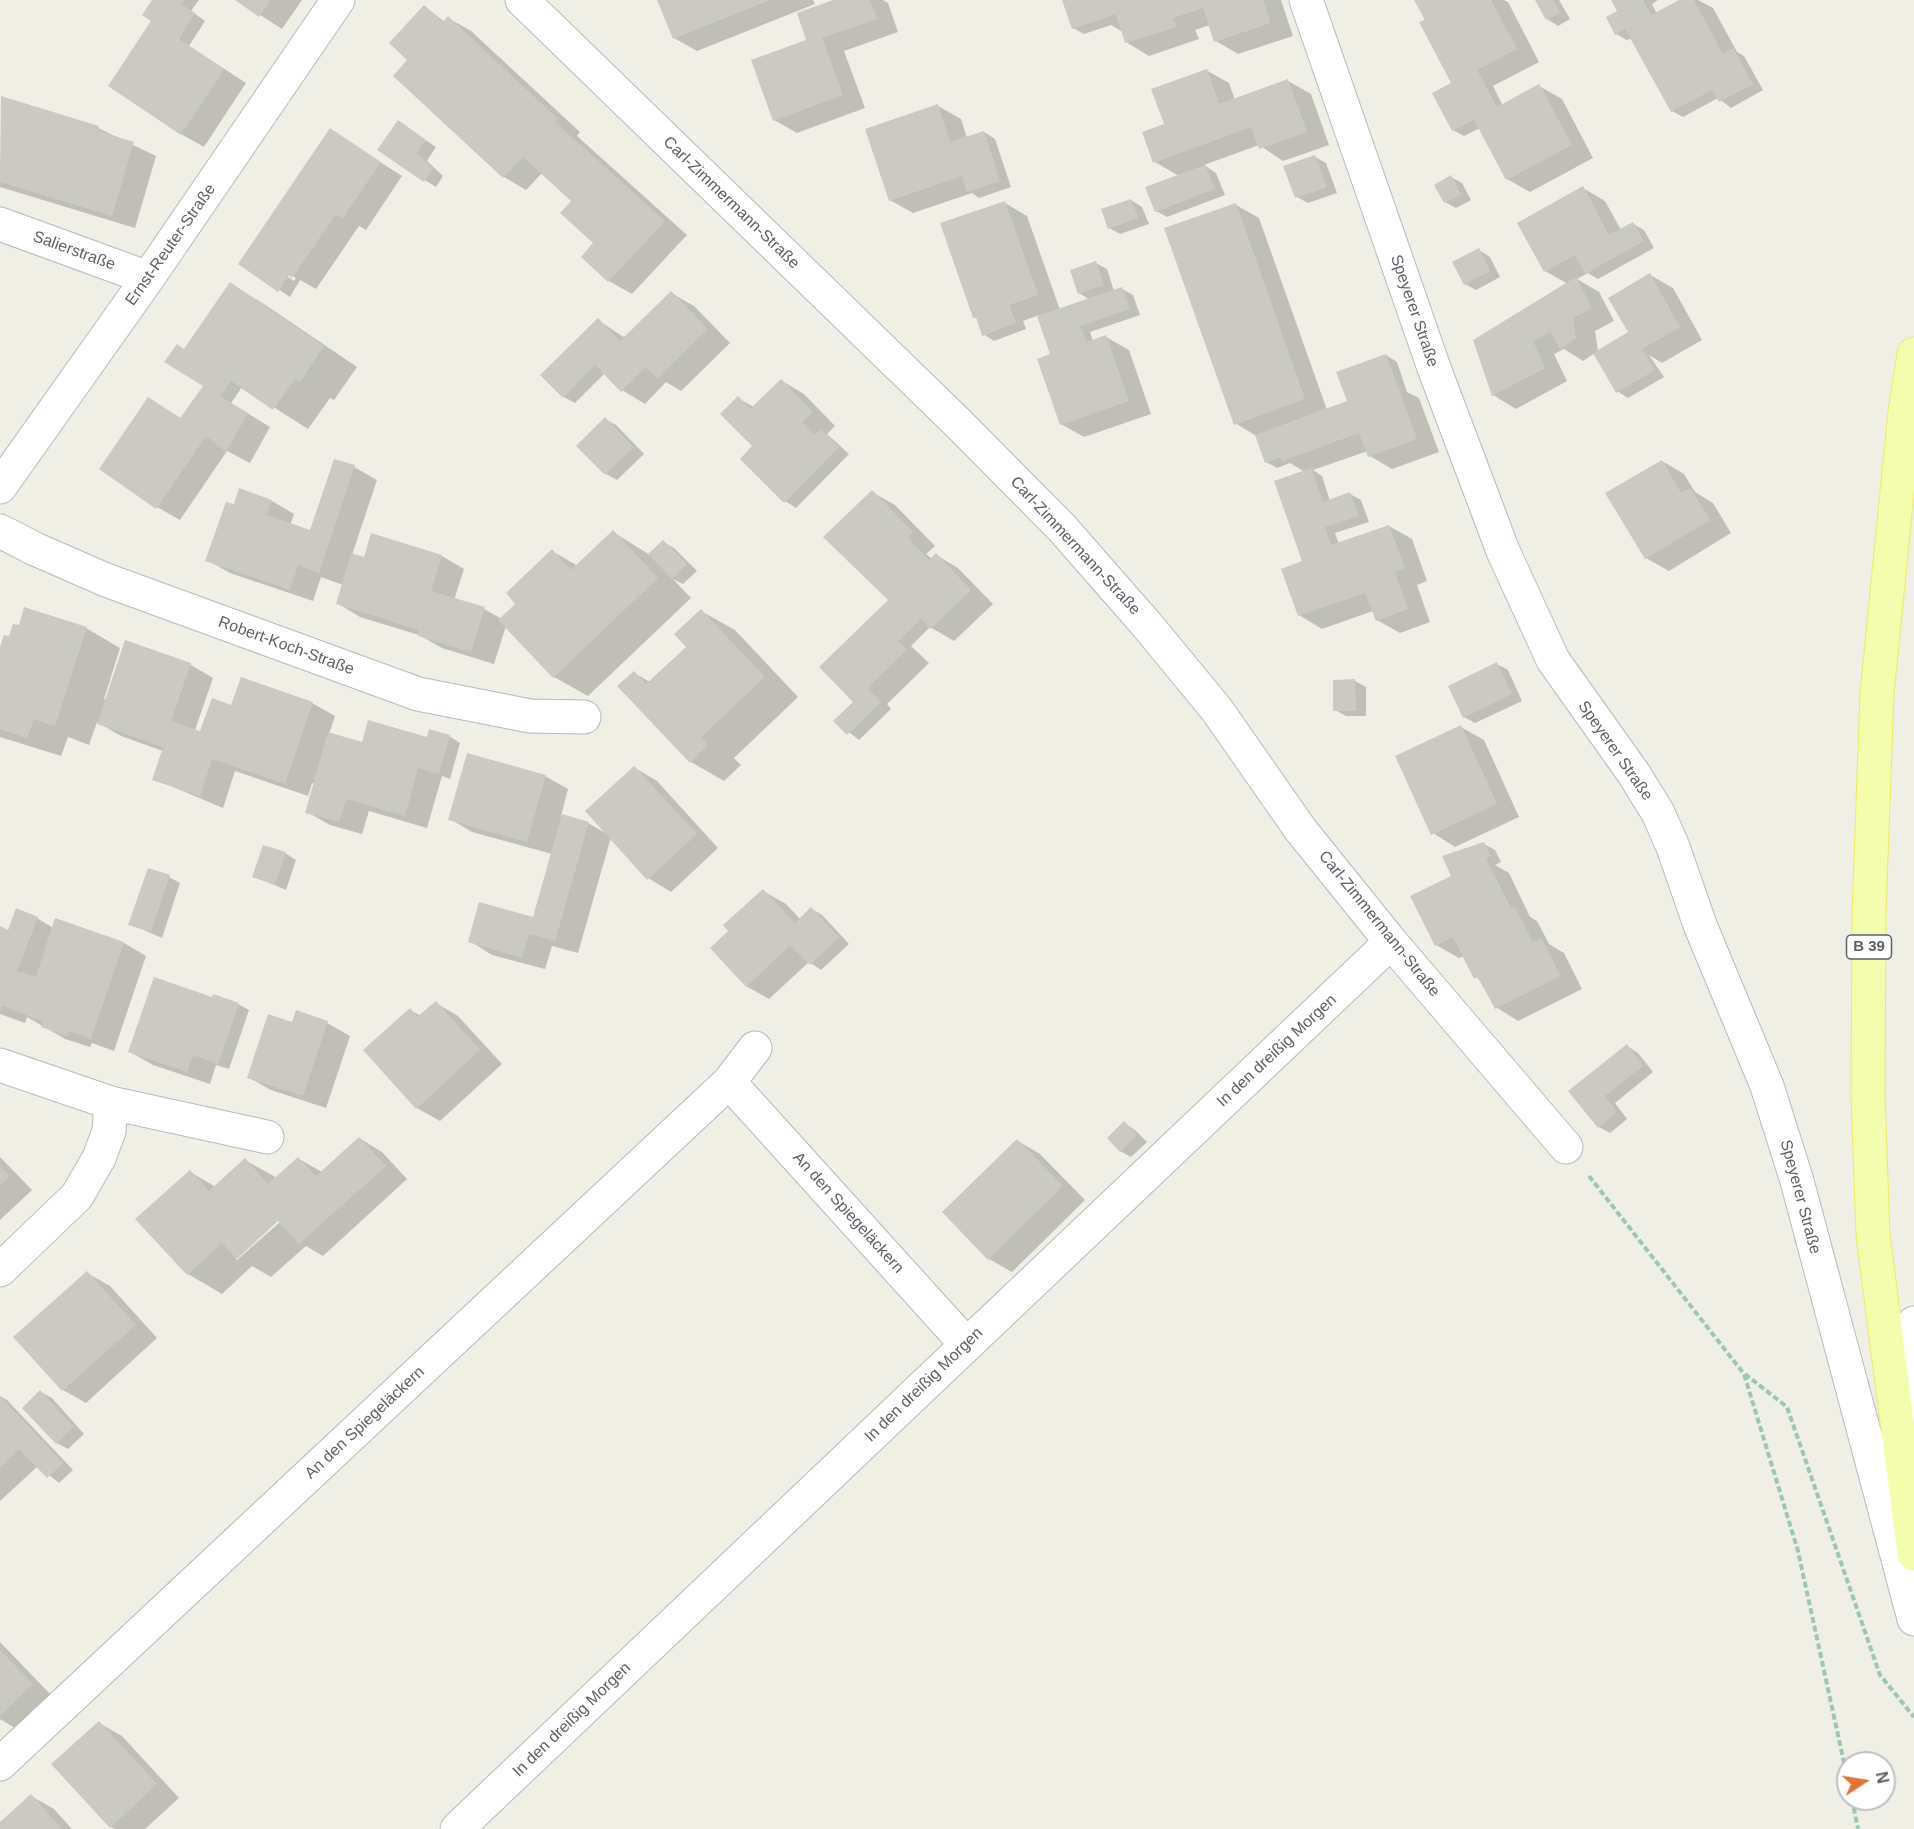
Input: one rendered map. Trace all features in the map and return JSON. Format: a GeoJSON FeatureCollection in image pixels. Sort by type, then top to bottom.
{"type":"FeatureCollection","features":[{"type":"Feature","properties":{"kind":"main road","name":"B 39"},"geometry":{"type":"LineString","coordinates":[[1913,1547],[1874,1235],[1868,1072],[1869,914],[1877,694],[1903,424],[1914,354]]}},
{"type":"Feature","properties":{"kind":"street","name":"Ernst-Reuter-Straße"},"geometry":{"type":"LineString","coordinates":[[0,487],[148,278],[338,0]]}},
{"type":"Feature","properties":{"kind":"street","name":"Carl-Zimmermann-Straße"},"geometry":{"type":"LineString","coordinates":[[522,0],[941,406],[1062,528],[1217,710],[1300,829],[1391,942],[1566,1147]]}},
{"type":"Feature","properties":{"kind":"street","name":"Speyerer Straße"},"geometry":{"type":"LineString","coordinates":[[1312,2],[1434,368],[1503,551],[1553,660],[1634,774],[1658,813],[1673,847],[1700,925],[1767,1086],[1797,1182],[1914,1619]]}},
{"type":"Feature","properties":{"kind":"street","name":"Salierstraße"},"geometry":{"type":"LineString","coordinates":[[0,224],[148,278]]}},
{"type":"Feature","properties":{"kind":"street","name":"Robert-Koch-Straße"},"geometry":{"type":"LineString","coordinates":[[0,531],[106,580],[418,694],[530,716],[584,717]]}},
{"type":"Feature","properties":{"kind":"street","name":"In den dreißig Morgen"},"geometry":{"type":"LineString","coordinates":[[457,1829],[1391,942]]}},
{"type":"Feature","properties":{"kind":"street","name":"An den Spiegeläckern"},"geometry":{"type":"LineString","coordinates":[[0,1764],[729,1082],[755,1048]]}},
{"type":"Feature","properties":{"kind":"street"},"geometry":{"type":"LineString","coordinates":[[0,1065],[111,1104],[267,1137]]}},
{"type":"Feature","properties":{"kind":"street","name":"An den Spiegeläckern"},"geometry":{"type":"LineString","coordinates":[[729,1082],[966,1344]]}},
{"type":"Feature","properties":{"kind":"street"},"geometry":{"type":"LineString","coordinates":[[0,1270],[77,1196],[99,1158],[109,1131],[111,1104]]}},
{"type":"Feature","properties":{"kind":"street"},"geometry":{"type":"LineString","coordinates":[[1913,1547],[1910,1421],[1914,1323]]}},
{"type":"Feature","properties":{"kind":"path"},"geometry":{"type":"LineString","coordinates":[[1566,1147],[1744,1374],[1785,1402],[1880,1675],[1914,1717]]}},
{"type":"Feature","properties":{"kind":"path"},"geometry":{"type":"LineString","coordinates":[[1744,1374],[1798,1551],[1841,1751]]}},
{"type":"Feature","properties":{"kind":"path"},"geometry":{"type":"LineString","coordinates":[[1854,1811],[1858,1829]]}},
{"type":"Feature","properties":{"kind":"building"},"geometry":{"type":"Polygon","coordinates":[[[152,0],[184,0],[181,4],[195,13],[179,39],[224,69],[181,135],[108,86],[151,21],[142,15],[152,0]]]}},
{"type":"Feature","properties":{"kind":"building"},"geometry":{"type":"Polygon","coordinates":[[[235,0],[270,0],[259,17],[235,0]]]}},
{"type":"Feature","properties":{"kind":"building"},"geometry":{"type":"Polygon","coordinates":[[[657,0],[770,0],[673,39],[657,0]]]}},
{"type":"Feature","properties":{"kind":"building"},"geometry":{"type":"Polygon","coordinates":[[[833,0],[870,0],[877,19],[822,38],[843,95],[773,121],[751,60],[806,40],[797,13],[833,0]]]}},
{"type":"Feature","properties":{"kind":"building"},"geometry":{"type":"Polygon","coordinates":[[[1062,0],[1263,0],[1271,23],[1214,42],[1203,8],[1173,18],[1177,27],[1125,43],[1116,14],[1072,29],[1062,0]]]}},
{"type":"Feature","properties":{"kind":"building"},"geometry":{"type":"Polygon","coordinates":[[[1414,0],[1491,0],[1517,49],[1477,70],[1497,107],[1539,84],[1572,145],[1506,180],[1474,120],[1452,131],[1432,93],[1451,83],[1419,22],[1425,20],[1414,0]]]}},
{"type":"Feature","properties":{"kind":"building"},"geometry":{"type":"Polygon","coordinates":[[[1535,0],[1553,0],[1560,13],[1546,20],[1535,0]]]}},
{"type":"Feature","properties":{"kind":"building"},"geometry":{"type":"Polygon","coordinates":[[[1611,0],[1643,0],[1651,15],[1679,0],[1694,0],[1723,54],[1733,48],[1753,84],[1719,102],[1712,90],[1671,112],[1625,29],[1615,35],[1606,17],[1617,11],[1611,0]]]}},
{"type":"Feature","properties":{"kind":"building"},"geometry":{"type":"Polygon","coordinates":[[[424,5],[443,22],[448,16],[558,119],[555,122],[665,221],[608,282],[581,257],[593,243],[560,213],[571,201],[523,157],[503,178],[393,76],[407,60],[389,43],[424,5]]]}},
{"type":"Feature","properties":{"kind":"building"},"geometry":{"type":"Polygon","coordinates":[[[1207,69],[1219,104],[1288,79],[1307,132],[1259,149],[1251,127],[1153,163],[1142,132],[1164,124],[1151,89],[1207,69]]]}},
{"type":"Feature","properties":{"kind":"building"},"geometry":{"type":"Polygon","coordinates":[[[1,96],[99,126],[98,131],[134,142],[112,216],[0,182],[1,96]]]}},
{"type":"Feature","properties":{"kind":"building"},"geometry":{"type":"Polygon","coordinates":[[[938,104],[950,142],[984,131],[1000,181],[967,192],[962,176],[889,201],[865,129],[938,104]]]}},
{"type":"Feature","properties":{"kind":"building"},"geometry":{"type":"Polygon","coordinates":[[[398,120],[426,140],[417,153],[433,169],[424,182],[377,150],[398,120]]]}},
{"type":"Feature","properties":{"kind":"building"},"geometry":{"type":"Polygon","coordinates":[[[330,128],[381,162],[342,219],[336,214],[292,278],[289,275],[278,292],[238,264],[330,128]]]}},
{"type":"Feature","properties":{"kind":"building"},"geometry":{"type":"Polygon","coordinates":[[[1315,155],[1327,187],[1295,198],[1283,166],[1315,155]]]}},
{"type":"Feature","properties":{"kind":"building"},"geometry":{"type":"Polygon","coordinates":[[[1205,165],[1215,189],[1155,212],[1145,187],[1205,165]]]}},
{"type":"Feature","properties":{"kind":"building"},"geometry":{"type":"Polygon","coordinates":[[[1451,175],[1461,194],[1444,203],[1434,185],[1451,175]]]}},
{"type":"Feature","properties":{"kind":"building"},"geometry":{"type":"Polygon","coordinates":[[[1583,186],[1609,235],[1633,222],[1644,241],[1585,274],[1575,255],[1544,272],[1517,223],[1583,186]]]}},
{"type":"Feature","properties":{"kind":"building"},"geometry":{"type":"Polygon","coordinates":[[[1131,199],[1138,218],[1108,229],[1101,209],[1131,199]]]}},
{"type":"Feature","properties":{"kind":"building"},"geometry":{"type":"Polygon","coordinates":[[[1005,201],[1038,295],[1009,305],[1016,323],[982,336],[976,317],[973,318],[940,223],[1005,201]]]}},
{"type":"Feature","properties":{"kind":"building"},"geometry":{"type":"Polygon","coordinates":[[[1236,203],[1305,399],[1234,425],[1164,228],[1236,203]]]}},
{"type":"Feature","properties":{"kind":"building"},"geometry":{"type":"Polygon","coordinates":[[[1479,248],[1490,271],[1464,285],[1452,262],[1479,248]]]}},
{"type":"Feature","properties":{"kind":"building"},"geometry":{"type":"Polygon","coordinates":[[[1096,261],[1104,285],[1078,294],[1070,270],[1096,261]]]}},
{"type":"Feature","properties":{"kind":"building"},"geometry":{"type":"Polygon","coordinates":[[[1650,273],[1680,327],[1642,349],[1655,370],[1616,393],[1593,353],[1628,332],[1608,298],[1650,273]]]}},
{"type":"Feature","properties":{"kind":"building"},"geometry":{"type":"Polygon","coordinates":[[[1576,277],[1592,308],[1573,318],[1576,338],[1560,349],[1550,332],[1533,341],[1545,368],[1492,396],[1473,340],[1576,277]]]}},
{"type":"Feature","properties":{"kind":"building"},"geometry":{"type":"Polygon","coordinates":[[[230,282],[324,346],[300,382],[295,379],[273,410],[231,381],[220,396],[248,413],[226,452],[206,436],[156,509],[99,469],[148,397],[180,418],[203,386],[164,362],[177,344],[184,349],[230,282]]]}},
{"type":"Feature","properties":{"kind":"building"},"geometry":{"type":"Polygon","coordinates":[[[1122,287],[1130,309],[1080,326],[1086,342],[1106,335],[1129,401],[1060,425],[1037,359],[1050,354],[1037,316],[1122,287]]]}},
{"type":"Feature","properties":{"kind":"building"},"geometry":{"type":"Polygon","coordinates":[[[671,291],[708,329],[657,379],[646,367],[621,392],[595,365],[563,398],[540,375],[598,318],[620,341],[671,291]]]}},
{"type":"Feature","properties":{"kind":"building"},"geometry":{"type":"Polygon","coordinates":[[[1386,354],[1417,439],[1368,457],[1359,433],[1282,461],[1281,457],[1265,463],[1255,435],[1347,401],[1336,372],[1386,354]]]}},
{"type":"Feature","properties":{"kind":"building"},"geometry":{"type":"Polygon","coordinates":[[[781,379],[813,412],[802,422],[815,435],[821,429],[839,447],[784,503],[740,459],[752,446],[720,414],[738,396],[750,409],[781,379]]]}},
{"type":"Feature","properties":{"kind":"building"},"geometry":{"type":"Polygon","coordinates":[[[605,417],[634,447],[605,475],[576,446],[605,417]]]}},
{"type":"Feature","properties":{"kind":"building"},"geometry":{"type":"Polygon","coordinates":[[[334,459],[355,465],[319,573],[298,565],[290,590],[205,561],[226,502],[234,504],[239,488],[272,500],[267,515],[310,530],[334,459]]]}},
{"type":"Feature","properties":{"kind":"building"},"geometry":{"type":"Polygon","coordinates":[[[1662,460],[1681,493],[1690,488],[1710,520],[1645,559],[1605,493],[1662,460]]]}},
{"type":"Feature","properties":{"kind":"building"},"geometry":{"type":"Polygon","coordinates":[[[1311,468],[1323,502],[1350,492],[1359,516],[1325,527],[1331,545],[1389,525],[1405,568],[1395,572],[1408,609],[1376,621],[1365,593],[1298,616],[1281,569],[1302,561],[1274,481],[1311,468]]]}},
{"type":"Feature","properties":{"kind":"building"},"geometry":{"type":"Polygon","coordinates":[[[872,490],[913,532],[908,538],[929,560],[936,553],[971,590],[931,629],[921,619],[898,641],[907,650],[867,688],[881,702],[847,735],[833,721],[853,702],[819,667],[888,600],[823,537],[872,490]]]}},
{"type":"Feature","properties":{"kind":"building"},"geometry":{"type":"Polygon","coordinates":[[[613,530],[658,578],[553,678],[498,620],[515,604],[506,593],[552,549],[571,570],[613,530]]]}},
{"type":"Feature","properties":{"kind":"building"},"geometry":{"type":"Polygon","coordinates":[[[371,533],[442,555],[431,591],[485,607],[471,652],[418,636],[419,630],[336,604],[351,553],[364,557],[371,533]]]}},
{"type":"Feature","properties":{"kind":"building"},"geometry":{"type":"Polygon","coordinates":[[[663,540],[687,564],[672,579],[648,554],[663,540]]]}},
{"type":"Feature","properties":{"kind":"building"},"geometry":{"type":"Polygon","coordinates":[[[24,607],[87,627],[55,726],[34,719],[27,738],[0,729],[0,647],[4,635],[9,636],[13,624],[19,625],[24,607]]]}},
{"type":"Feature","properties":{"kind":"building"},"geometry":{"type":"Polygon","coordinates":[[[701,609],[765,677],[701,737],[708,745],[690,763],[617,686],[634,671],[646,684],[686,647],[674,634],[701,609]]]}},
{"type":"Feature","properties":{"kind":"building"},"geometry":{"type":"Polygon","coordinates":[[[125,640],[191,663],[171,721],[200,731],[212,698],[231,705],[241,677],[313,702],[285,784],[212,759],[200,796],[152,780],[163,747],[97,724],[125,640]]]}},
{"type":"Feature","properties":{"kind":"building"},"geometry":{"type":"Polygon","coordinates":[[[1497,662],[1512,694],[1463,718],[1448,686],[1497,662]]]}},
{"type":"Feature","properties":{"kind":"building"},"geometry":{"type":"Polygon","coordinates":[[[1355,679],[1356,711],[1333,711],[1333,680],[1355,679]]]}},
{"type":"Feature","properties":{"kind":"building"},"geometry":{"type":"Polygon","coordinates":[[[368,720],[427,737],[429,729],[450,735],[439,774],[418,768],[405,816],[346,799],[339,822],[305,813],[328,732],[362,742],[368,720]]]}},
{"type":"Feature","properties":{"kind":"building"},"geometry":{"type":"Polygon","coordinates":[[[1461,725],[1497,804],[1431,835],[1395,756],[1461,725]]]}},
{"type":"Feature","properties":{"kind":"building"},"geometry":{"type":"Polygon","coordinates":[[[467,753],[546,775],[527,842],[448,820],[467,753]]]}},
{"type":"Feature","properties":{"kind":"building"},"geometry":{"type":"Polygon","coordinates":[[[634,766],[697,834],[647,880],[585,811],[634,766]]]}},
{"type":"Feature","properties":{"kind":"building"},"geometry":{"type":"Polygon","coordinates":[[[562,814],[589,822],[555,941],[529,934],[522,958],[468,942],[479,902],[533,917],[562,814]]]}},
{"type":"Feature","properties":{"kind":"building"},"geometry":{"type":"Polygon","coordinates":[[[1484,842],[1491,856],[1486,859],[1511,908],[1515,907],[1533,942],[1542,938],[1560,976],[1495,1009],[1478,977],[1474,979],[1453,937],[1435,946],[1410,896],[1451,876],[1442,856],[1484,842]]]}},
{"type":"Feature","properties":{"kind":"building"},"geometry":{"type":"Polygon","coordinates":[[[263,845],[286,852],[275,885],[252,877],[263,845]]]}},
{"type":"Feature","properties":{"kind":"building"},"geometry":{"type":"Polygon","coordinates":[[[148,868],[170,875],[151,932],[128,925],[148,868]]]}},
{"type":"Feature","properties":{"kind":"building"},"geometry":{"type":"Polygon","coordinates":[[[763,889],[795,923],[811,907],[839,937],[810,965],[790,945],[746,987],[710,948],[728,931],[723,925],[763,889]]]}},
{"type":"Feature","properties":{"kind":"building"},"geometry":{"type":"Polygon","coordinates":[[[16,908],[38,917],[17,971],[36,977],[55,918],[124,942],[91,1039],[69,1031],[67,1036],[41,1027],[43,1022],[4,1006],[0,1011],[0,926],[8,930],[16,908]]]}},
{"type":"Feature","properties":{"kind":"building"},"geometry":{"type":"Polygon","coordinates":[[[154,977],[212,997],[213,994],[239,1003],[218,1064],[193,1055],[187,1072],[128,1052],[154,977]]]}},
{"type":"Feature","properties":{"kind":"building"},"geometry":{"type":"Polygon","coordinates":[[[436,1001],[480,1050],[416,1109],[363,1050],[410,1008],[417,1017],[436,1001]]]}},
{"type":"Feature","properties":{"kind":"building"},"geometry":{"type":"Polygon","coordinates":[[[296,1010],[328,1021],[303,1096],[247,1078],[268,1014],[292,1022],[296,1010]]]}},
{"type":"Feature","properties":{"kind":"building"},"geometry":{"type":"Polygon","coordinates":[[[1627,1044],[1643,1066],[1605,1096],[1617,1112],[1598,1128],[1568,1091],[1627,1044]]]}},
{"type":"Feature","properties":{"kind":"building"},"geometry":{"type":"Polygon","coordinates":[[[1124,1121],[1137,1135],[1120,1152],[1107,1138],[1124,1121]]]}},
{"type":"Feature","properties":{"kind":"building"},"geometry":{"type":"Polygon","coordinates":[[[359,1137],[386,1166],[299,1244],[278,1221],[237,1259],[222,1243],[187,1275],[135,1219],[190,1170],[209,1191],[245,1158],[268,1184],[298,1157],[316,1176],[359,1137]]]}},
{"type":"Feature","properties":{"kind":"building"},"geometry":{"type":"Polygon","coordinates":[[[1017,1139],[1063,1186],[988,1260],[942,1212],[1017,1139]]]}},
{"type":"Feature","properties":{"kind":"building"},"geometry":{"type":"Polygon","coordinates":[[[0,1166],[10,1176],[0,1186],[0,1166]]]}},
{"type":"Feature","properties":{"kind":"building"},"geometry":{"type":"Polygon","coordinates":[[[87,1271],[136,1325],[62,1391],[13,1337],[87,1271]]]}},
{"type":"Feature","properties":{"kind":"building"},"geometry":{"type":"Polygon","coordinates":[[[40,1390],[74,1427],[56,1444],[22,1408],[40,1390]]]}},
{"type":"Feature","properties":{"kind":"building"},"geometry":{"type":"Polygon","coordinates":[[[0,1396],[63,1463],[47,1478],[19,1449],[0,1467],[0,1396]]]}},
{"type":"Feature","properties":{"kind":"building"},"geometry":{"type":"Polygon","coordinates":[[[0,1650],[33,1684],[0,1716],[0,1650]]]}},
{"type":"Feature","properties":{"kind":"building"},"geometry":{"type":"Polygon","coordinates":[[[99,1721],[157,1784],[110,1828],[51,1764],[99,1721]]]}},
{"type":"Feature","properties":{"kind":"building"},"geometry":{"type":"Polygon","coordinates":[[[31,1794],[62,1829],[0,1829],[0,1822],[31,1794]]]}}]}
